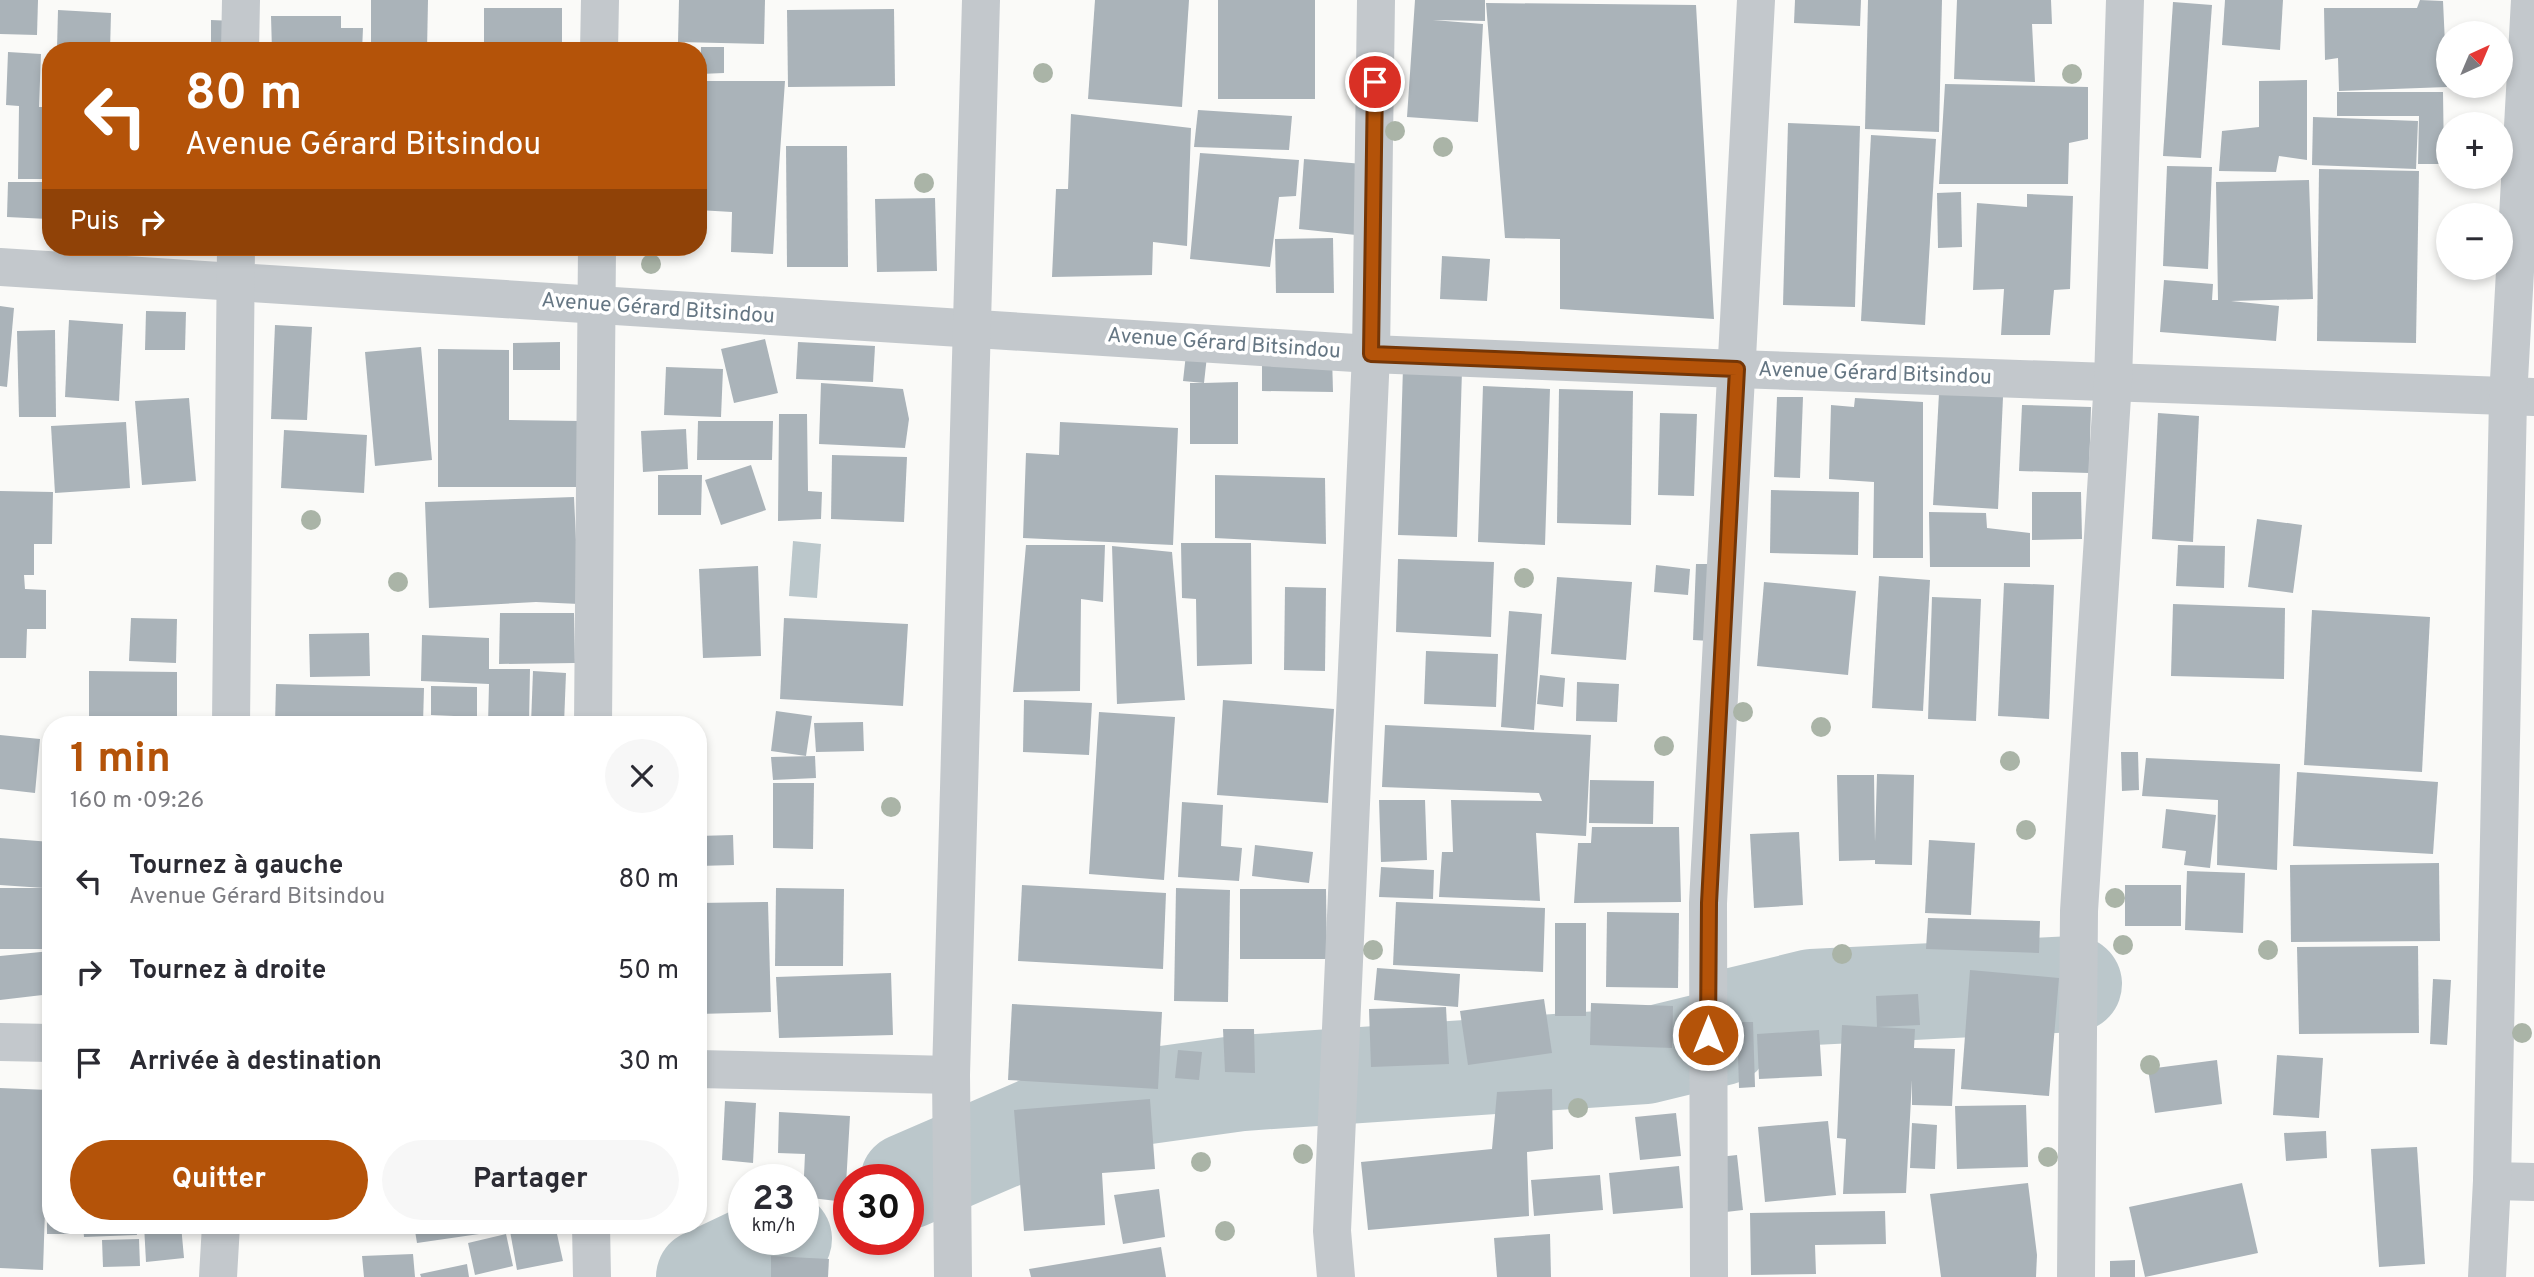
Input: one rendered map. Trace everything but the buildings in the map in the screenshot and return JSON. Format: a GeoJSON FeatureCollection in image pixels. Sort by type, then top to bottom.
{"type":"FeatureCollection","features":[{"type":"Feature","properties":{"kind":"street"},"geometry":{"type":"LineString","coordinates":[[240,42],[241,0]]}},
{"type":"Feature","properties":{"kind":"street"},"geometry":{"type":"LineString","coordinates":[[599,42],[600,0]]}},
{"type":"Feature","properties":{"kind":"street"},"geometry":{"type":"LineString","coordinates":[[953,1277],[951,1075],[981,0]]}},
{"type":"Feature","properties":{"kind":"street"},"geometry":{"type":"LineString","coordinates":[[1336,1277],[1332,1231],[1371,354],[1376,0]]}},
{"type":"Feature","properties":{"kind":"street"},"geometry":{"type":"LineString","coordinates":[[1709,1277],[1709,903],[1756,0]]}},
{"type":"Feature","properties":{"kind":"street"},"geometry":{"type":"LineString","coordinates":[[2076,1277],[2079,911],[2113,381],[2125,0]]}},
{"type":"Feature","properties":{"kind":"street"},"geometry":{"type":"LineString","coordinates":[[2487,1277],[2521,398],[2529,0]]}},
{"type":"Feature","properties":{"kind":"street"},"geometry":{"type":"LineString","coordinates":[[593,716],[597,256]]}},
{"type":"Feature","properties":{"kind":"street"},"geometry":{"type":"LineString","coordinates":[[231,716],[236,264]]}},
{"type":"Feature","properties":{"kind":"street","name":"Avenue Gérard Bitsindou"},"geometry":{"type":"LineString","coordinates":[[0,267],[236,264],[596,305],[1371,354],[2521,398]]}},
{"type":"Feature","properties":{"kind":"street"},"geometry":{"type":"LineString","coordinates":[[0,1042],[42,1043]]}},
{"type":"Feature","properties":{"kind":"street"},"geometry":{"type":"LineString","coordinates":[[707,1069],[951,1075]]}},
{"type":"Feature","properties":{"kind":"street"},"geometry":{"type":"LineString","coordinates":[[2492,1181],[2534,1182]]}},
{"type":"Feature","properties":{"kind":"street"},"geometry":{"type":"LineString","coordinates":[[218,1277],[220,1234]]}},
{"type":"Feature","properties":{"kind":"street"},"geometry":{"type":"LineString","coordinates":[[591,1234],[592,1277]]}},
{"type":"Feature","properties":{"kind":"shaded area"},"geometry":{"type":"Polygon","coordinates":[[[793,541],[821,544],[817,598],[789,596],[793,541]]]}},
{"type":"Feature","properties":{"kind":"waterway"},"geometry":{"type":"LineString","coordinates":[[924,1174],[1084,1105],[1242,1083],[1645,1056],[1723,1037],[1738,1015],[1812,997],[2074,984]]}},
{"type":"Feature","properties":{"kind":"waterway"},"geometry":{"type":"LineString","coordinates":[[704,1277],[750,1255]]}},
{"type":"Feature","properties":{"kind":"route"},"geometry":{"type":"LineString","coordinates":[[1375,82],[1371,354],[1737,369],[1709,903],[1708,1035]]}}]}
